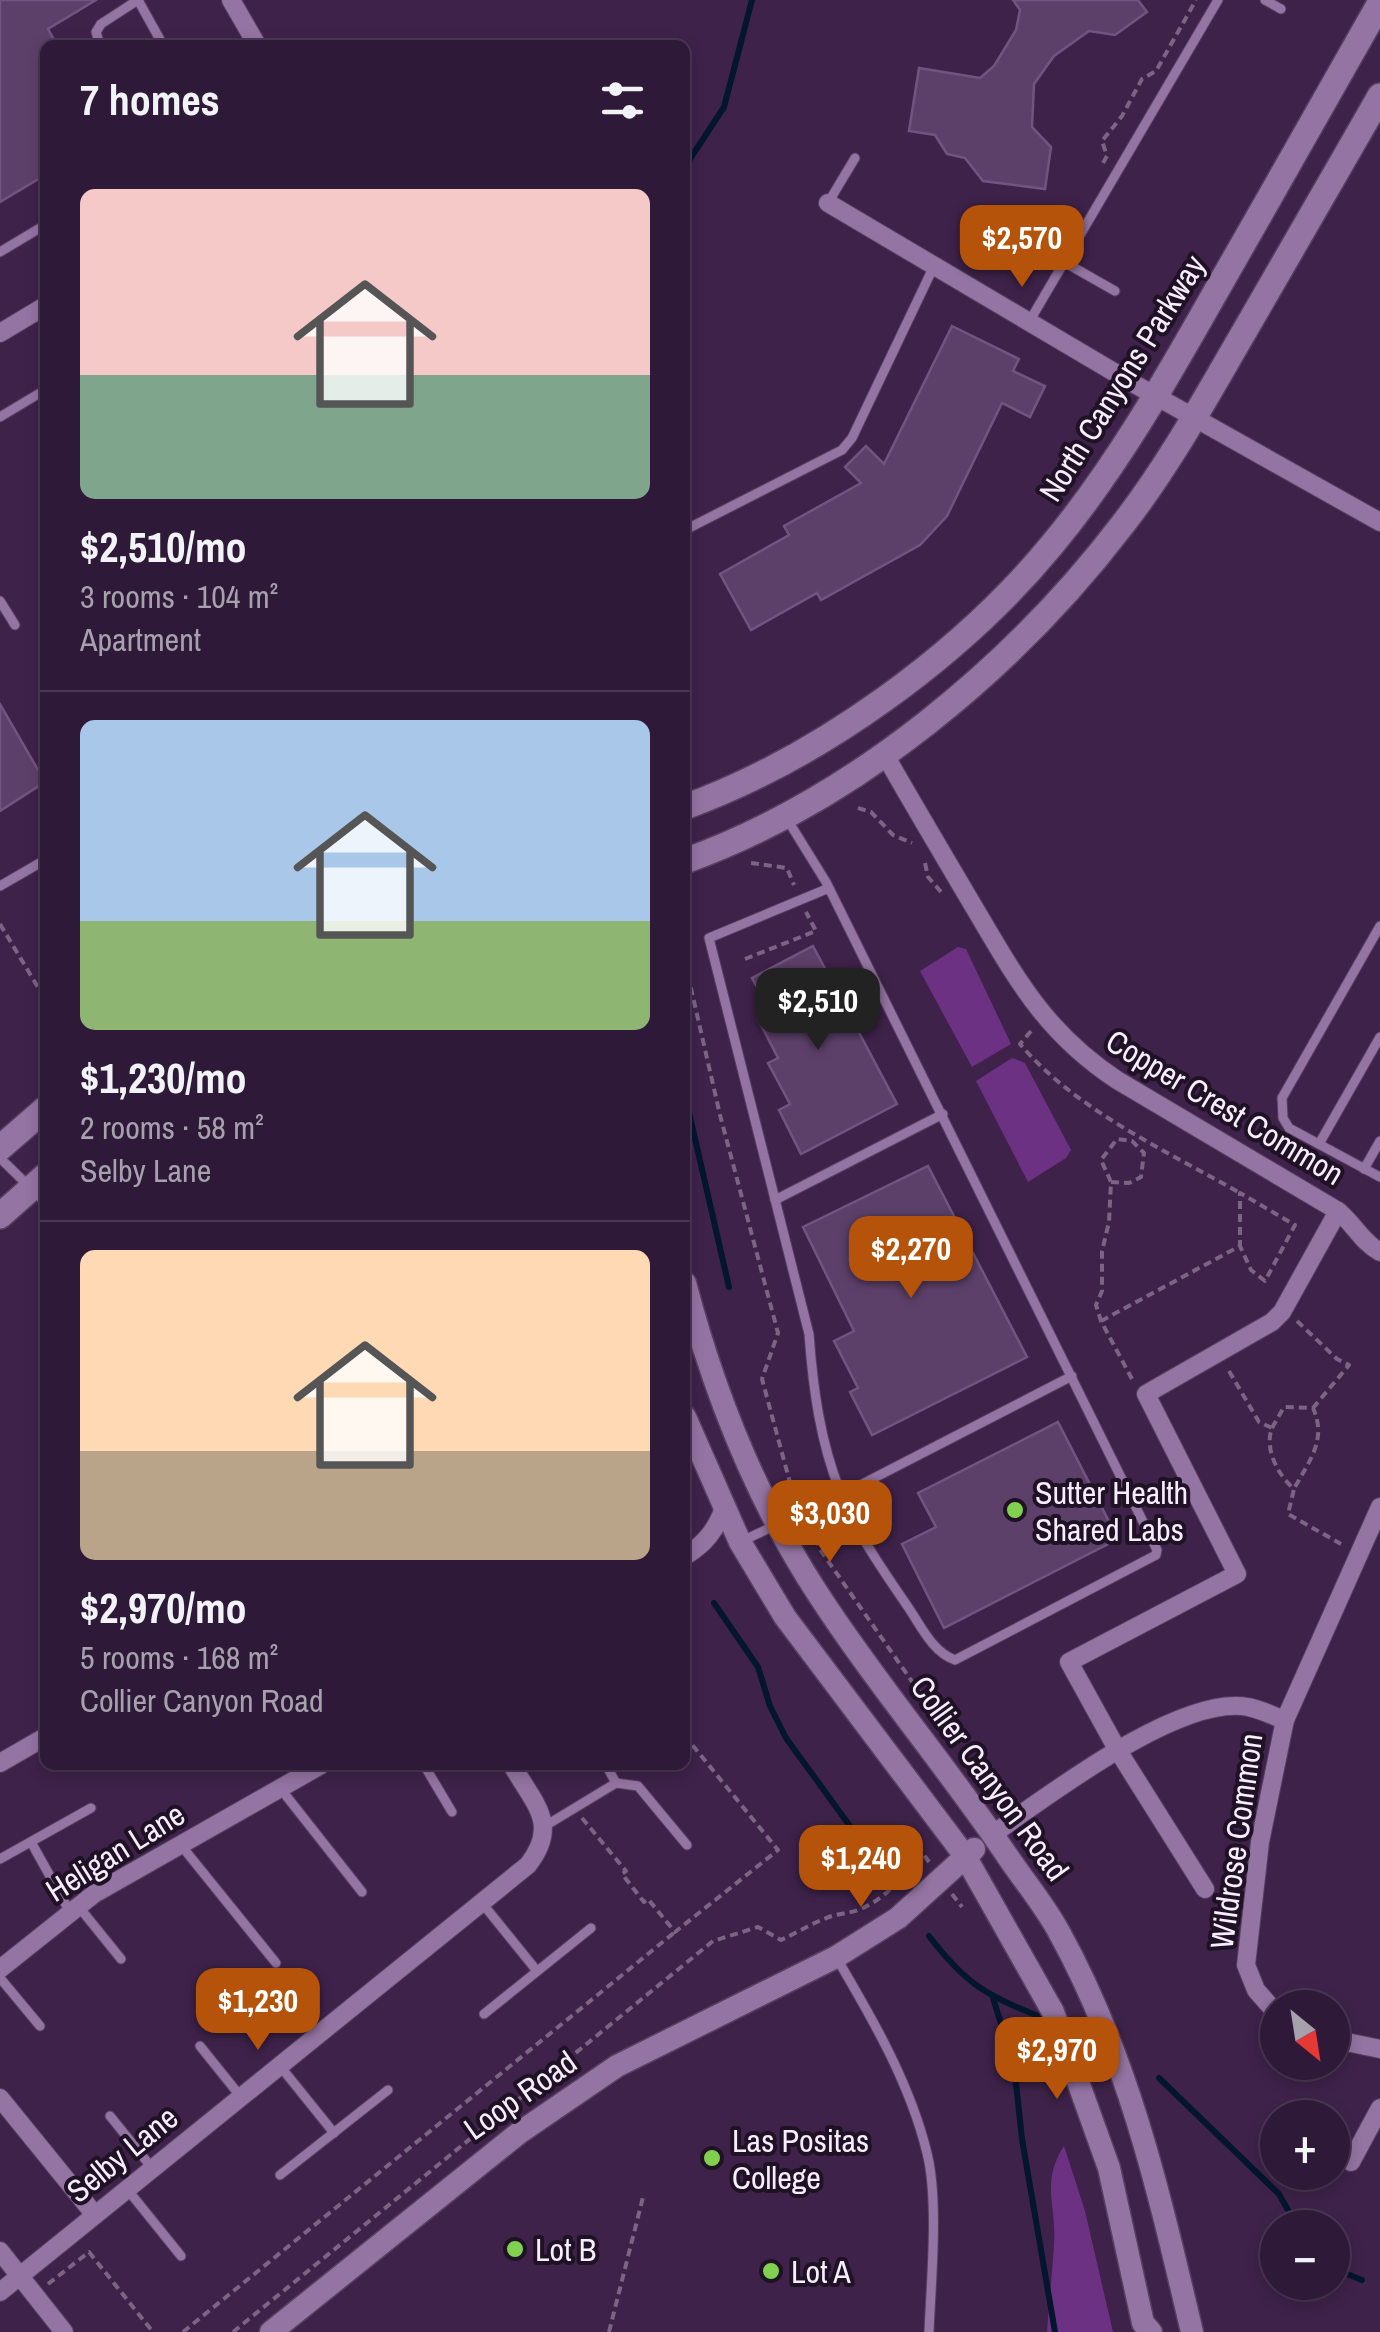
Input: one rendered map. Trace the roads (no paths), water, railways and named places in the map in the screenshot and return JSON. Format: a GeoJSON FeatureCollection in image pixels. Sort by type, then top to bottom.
{"type":"FeatureCollection","features":[{"type":"Feature","properties":{"kind":"main road","name":"North Canyons Parkway"},"geometry":{"type":"LineString","coordinates":[[690,805],[769,772],[860,716],[970,628],[1050,548],[1117,459],[1380,3]]}},
{"type":"Feature","properties":{"kind":"main road"},"geometry":{"type":"LineString","coordinates":[[690,859],[786,817],[885,755],[1010,649],[1081,575],[1124,524],[1194,417],[1380,96]]}},
{"type":"Feature","properties":{"kind":"main road"},"geometry":{"type":"LineString","coordinates":[[0,1148],[40,1113]]}},
{"type":"Feature","properties":{"kind":"main road"},"geometry":{"type":"LineString","coordinates":[[0,1216],[40,1188]]}},
{"type":"Feature","properties":{"kind":"street"},"geometry":{"type":"LineString","coordinates":[[231,0],[253,40]]}},
{"type":"Feature","properties":{"kind":"street"},"geometry":{"type":"LineString","coordinates":[[828,203],[1380,522]]}},
{"type":"Feature","properties":{"kind":"street"},"geometry":{"type":"LineString","coordinates":[[0,333],[40,309]]}},
{"type":"Feature","properties":{"kind":"street","name":"Copper Crest Common"},"geometry":{"type":"LineString","coordinates":[[885,755],[1020,984],[1061,1037],[1117,1080],[1338,1212],[1380,1252]]}},
{"type":"Feature","properties":{"kind":"street"},"geometry":{"type":"LineString","coordinates":[[1205,1889],[1117,1749],[1069,1662],[1237,1574],[1146,1394],[1272,1322],[1282,1312],[1338,1212]]}},
{"type":"Feature","properties":{"kind":"street","name":"Collier Canyon Road"},"geometry":{"type":"LineString","coordinates":[[690,1299],[727,1414],[777,1525],[820,1598],[1058,1930],[1099,2013],[1148,2146],[1192,2332]]}},
{"type":"Feature","properties":{"kind":"street","name":"Collier Canyon Road"},"geometry":{"type":"LineString","coordinates":[[690,1429],[740,1542],[815,1660],[965,1856],[1053,2012],[1110,2168],[1143,2323],[1151,2332]]}},
{"type":"Feature","properties":{"kind":"street","name":"Wildrose Common"},"geometry":{"type":"LineString","coordinates":[[1260,1995],[1246,1965],[1260,1842],[1285,1720],[1380,1507]]}},
{"type":"Feature","properties":{"kind":"street"},"geometry":{"type":"LineString","coordinates":[[690,1553],[716,1527],[724,1508]]}},
{"type":"Feature","properties":{"kind":"street"},"geometry":{"type":"LineString","coordinates":[[992,1834],[1117,1749],[1200,1711],[1246,1706],[1285,1720]]}},
{"type":"Feature","properties":{"kind":"street"},"geometry":{"type":"LineString","coordinates":[[0,1763],[40,1741]]}},
{"type":"Feature","properties":{"kind":"street","name":"Heligan Lane"},"geometry":{"type":"LineString","coordinates":[[0,1969],[74,1909],[128,1872],[312,1770]]}},
{"type":"Feature","properties":{"kind":"street"},"geometry":{"type":"LineString","coordinates":[[515,1770],[544,1826]]}},
{"type":"Feature","properties":{"kind":"street","name":"Selby Lane"},"geometry":{"type":"LineString","coordinates":[[0,2292],[528,1865],[541,1849],[544,1826]]}},
{"type":"Feature","properties":{"kind":"street","name":"Loop Road"},"geometry":{"type":"LineString","coordinates":[[270,2332],[505,2144],[618,2066],[836,1956],[898,1918],[992,1834]]}},
{"type":"Feature","properties":{"kind":"street"},"geometry":{"type":"LineString","coordinates":[[1350,2042],[1380,2049]]}},
{"type":"Feature","properties":{"kind":"street"},"geometry":{"type":"LineString","coordinates":[[0,2098],[95,2215]]}},
{"type":"Feature","properties":{"kind":"street"},"geometry":{"type":"LineString","coordinates":[[1351,2162],[1380,2108]]}},
{"type":"Feature","properties":{"kind":"street"},"geometry":{"type":"LineString","coordinates":[[0,2252],[64,2332]]}},
{"type":"Feature","properties":{"kind":"lane"},"geometry":{"type":"LineString","coordinates":[[98,40],[96,32],[101,24],[138,0],[161,40]]}},
{"type":"Feature","properties":{"kind":"lane"},"geometry":{"type":"LineString","coordinates":[[1029,322],[1218,0]]}},
{"type":"Feature","properties":{"kind":"lane"},"geometry":{"type":"LineString","coordinates":[[1266,0],[1281,9]]}},
{"type":"Feature","properties":{"kind":"lane"},"geometry":{"type":"LineString","coordinates":[[828,203],[855,158]]}},
{"type":"Feature","properties":{"kind":"lane"},"geometry":{"type":"LineString","coordinates":[[0,252],[40,228]]}},
{"type":"Feature","properties":{"kind":"lane"},"geometry":{"type":"LineString","coordinates":[[1064,262],[1115,291]]}},
{"type":"Feature","properties":{"kind":"lane"},"geometry":{"type":"LineString","coordinates":[[690,527],[842,450],[852,438],[934,266]]}},
{"type":"Feature","properties":{"kind":"lane"},"geometry":{"type":"LineString","coordinates":[[0,417],[40,393]]}},
{"type":"Feature","properties":{"kind":"lane"},"geometry":{"type":"LineString","coordinates":[[0,601],[15,626]]}},
{"type":"Feature","properties":{"kind":"lane"},"geometry":{"type":"LineString","coordinates":[[786,817],[829,888],[1157,1550],[1156,1556],[955,1660],[935,1646],[880,1565],[841,1495],[824,1444],[809,1334],[709,938],[829,888]]}},
{"type":"Feature","properties":{"kind":"lane"},"geometry":{"type":"LineString","coordinates":[[0,886],[40,863]]}},
{"type":"Feature","properties":{"kind":"lane"},"geometry":{"type":"LineString","coordinates":[[1380,926],[1282,1098],[1282,1118],[1289,1128],[1380,1178]]}},
{"type":"Feature","properties":{"kind":"lane"},"geometry":{"type":"LineString","coordinates":[[1320,1144],[1380,1037]]}},
{"type":"Feature","properties":{"kind":"lane"},"geometry":{"type":"LineString","coordinates":[[775,1200],[943,1114]]}},
{"type":"Feature","properties":{"kind":"lane"},"geometry":{"type":"LineString","coordinates":[[1364,1169],[1380,1142]]}},
{"type":"Feature","properties":{"kind":"lane"},"geometry":{"type":"LineString","coordinates":[[0,1158],[40,1188]]}},
{"type":"Feature","properties":{"kind":"lane"},"geometry":{"type":"LineString","coordinates":[[740,1542],[841,1495],[1072,1376]]}},
{"type":"Feature","properties":{"kind":"lane"},"geometry":{"type":"LineString","coordinates":[[427,1770],[452,1812]]}},
{"type":"Feature","properties":{"kind":"lane"},"geometry":{"type":"LineString","coordinates":[[609,1770],[616,1783]]}},
{"type":"Feature","properties":{"kind":"lane"},"geometry":{"type":"LineString","coordinates":[[544,1826],[616,1783],[638,1786],[686,1844]]}},
{"type":"Feature","properties":{"kind":"lane"},"geometry":{"type":"LineString","coordinates":[[280,1788],[362,1892]]}},
{"type":"Feature","properties":{"kind":"lane"},"geometry":{"type":"LineString","coordinates":[[0,1859],[91,1808]]}},
{"type":"Feature","properties":{"kind":"lane"},"geometry":{"type":"LineString","coordinates":[[31,1842],[74,1909],[122,1960]]}},
{"type":"Feature","properties":{"kind":"lane"},"geometry":{"type":"LineString","coordinates":[[180,1844],[276,1962]]}},
{"type":"Feature","properties":{"kind":"lane"},"geometry":{"type":"LineString","coordinates":[[482,1902],[537,1970]]}},
{"type":"Feature","properties":{"kind":"lane"},"geometry":{"type":"LineString","coordinates":[[484,2014],[591,1928]]}},
{"type":"Feature","properties":{"kind":"lane"},"geometry":{"type":"LineString","coordinates":[[836,1956],[879,2030],[928,2156],[933,2228],[929,2332]]}},
{"type":"Feature","properties":{"kind":"lane"},"geometry":{"type":"LineString","coordinates":[[0,1978],[40,2026]]}},
{"type":"Feature","properties":{"kind":"lane"},"geometry":{"type":"LineString","coordinates":[[200,2046],[241,2097]]}},
{"type":"Feature","properties":{"kind":"lane"},"geometry":{"type":"LineString","coordinates":[[280,2066],[334,2133]]}},
{"type":"Feature","properties":{"kind":"lane"},"geometry":{"type":"LineString","coordinates":[[280,2175],[388,2090]]}},
{"type":"Feature","properties":{"kind":"lane"},"geometry":{"type":"LineString","coordinates":[[110,2116],[153,2168]]}},
{"type":"Feature","properties":{"kind":"lane"},"geometry":{"type":"LineString","coordinates":[[127,2189],[181,2256]]}},
{"type":"Feature","properties":{"kind":"waterway"},"geometry":{"type":"LineString","coordinates":[[690,159],[724,107],[752,0]]}},
{"type":"Feature","properties":{"kind":"waterway"},"geometry":{"type":"LineString","coordinates":[[690,1117],[729,1287]]}},
{"type":"Feature","properties":{"kind":"waterway"},"geometry":{"type":"LineString","coordinates":[[714,1603],[758,1667],[770,1706],[786,1738],[889,1880]]}},
{"type":"Feature","properties":{"kind":"waterway"},"geometry":{"type":"LineString","coordinates":[[929,1936],[954,1966],[978,1986],[1041,2017]]}},
{"type":"Feature","properties":{"kind":"waterway"},"geometry":{"type":"LineString","coordinates":[[993,1998],[1014,2065],[1022,2139],[1055,2332]]}},
{"type":"Feature","properties":{"kind":"waterway"},"geometry":{"type":"LineString","coordinates":[[1159,2078],[1279,2194],[1288,2210]]}},
{"type":"Feature","properties":{"kind":"waterway"},"geometry":{"type":"LineString","coordinates":[[1350,2275],[1362,2280]]}},
{"type":"Feature","properties":{"kind":"place","name":"Sutter Health Shared Labs"},"geometry":{"type":"Point","coordinates":[1015,1510]}},
{"type":"Feature","properties":{"kind":"place","name":"Las Positas College"},"geometry":{"type":"Point","coordinates":[712,2158]}},
{"type":"Feature","properties":{"kind":"place","name":"Lot B"},"geometry":{"type":"Point","coordinates":[515,2249]}},
{"type":"Feature","properties":{"kind":"place","name":"Lot A"},"geometry":{"type":"Point","coordinates":[771,2271]}}]}
